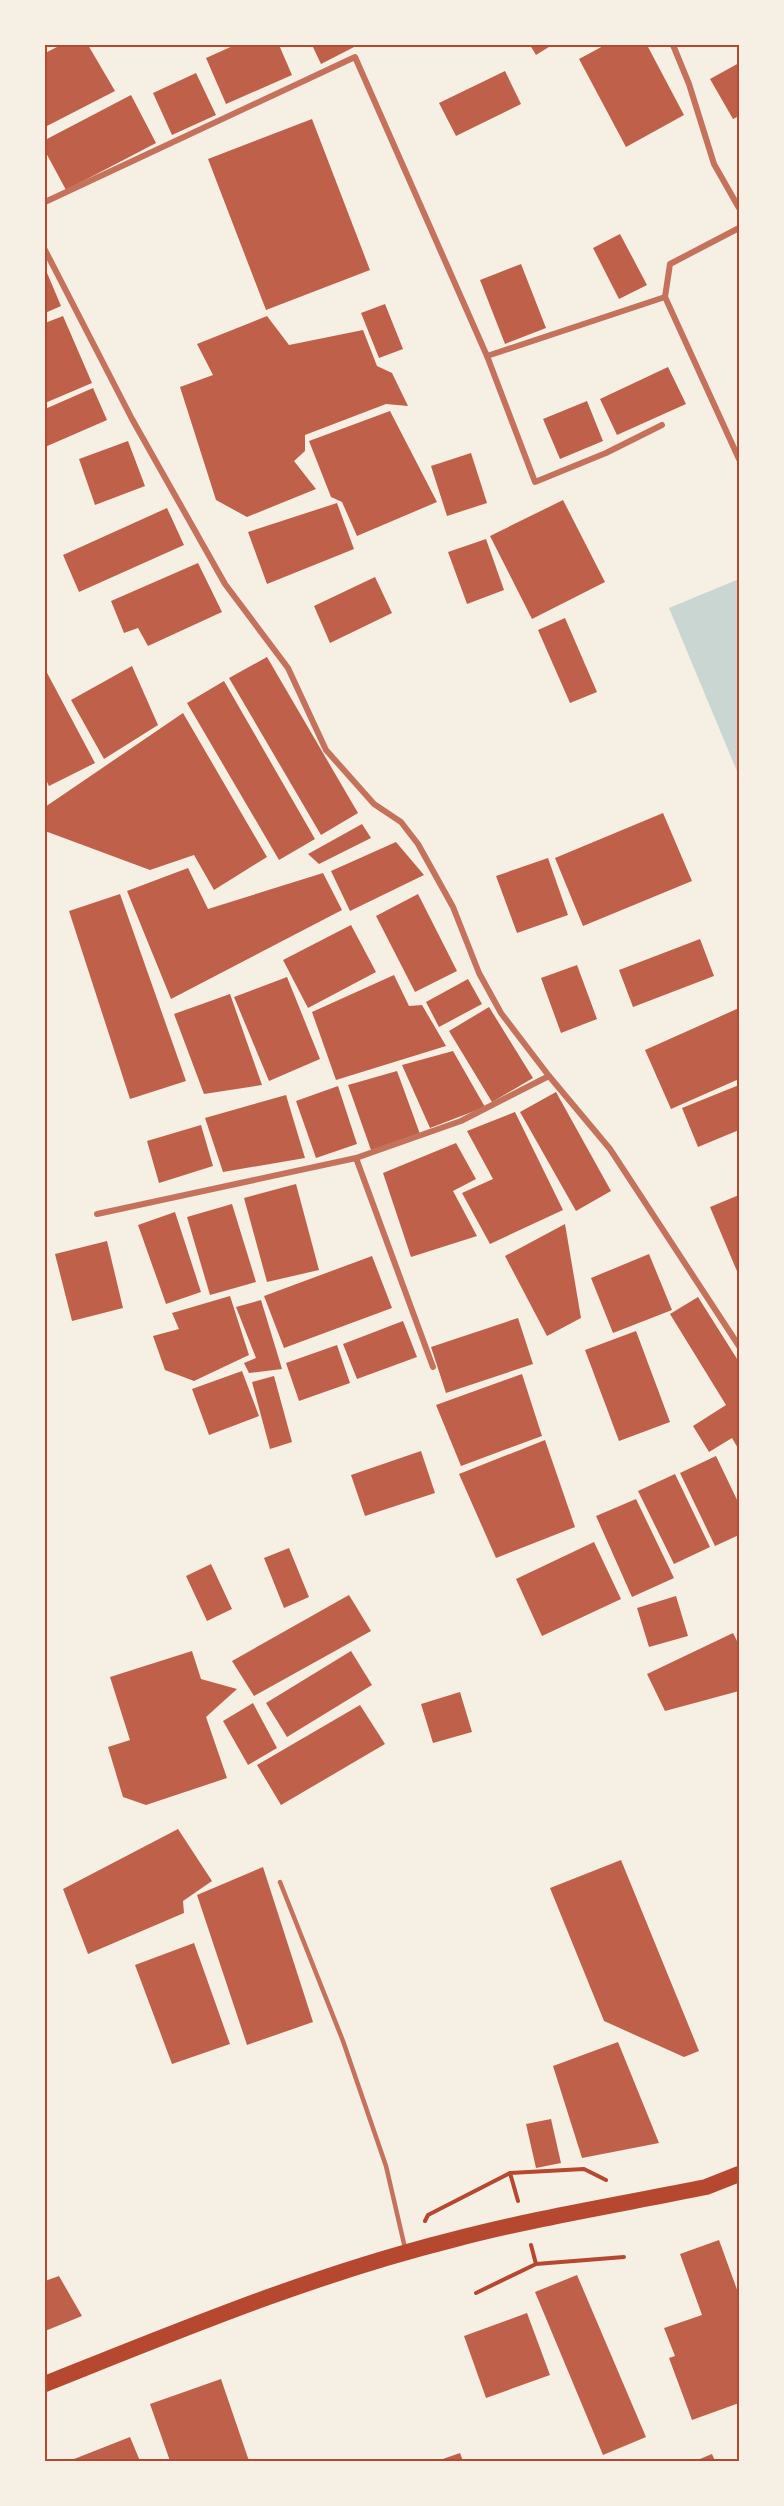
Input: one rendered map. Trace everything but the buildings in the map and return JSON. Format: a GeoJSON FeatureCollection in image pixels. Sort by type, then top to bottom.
{"type":"FeatureCollection","features":[{"type":"Feature","properties":{"kind":"highway"},"geometry":{"type":"LineString","coordinates":[[45,2384],[203,2320],[343,2272],[452,2240],[706,2187],[739,2174]]}},
{"type":"Feature","properties":{"kind":"highway"},"geometry":{"type":"LineString","coordinates":[[706,2187],[739,2188]]}},
{"type":"Feature","properties":{"kind":"street"},"geometry":{"type":"LineString","coordinates":[[673,45],[689,84],[714,164],[739,208]]}},
{"type":"Feature","properties":{"kind":"street"},"geometry":{"type":"LineString","coordinates":[[45,202],[355,57],[487,356],[535,482],[606,453],[662,425]]}},
{"type":"Feature","properties":{"kind":"street"},"geometry":{"type":"LineString","coordinates":[[739,228],[670,264],[665,297],[739,459]]}},
{"type":"Feature","properties":{"kind":"street"},"geometry":{"type":"LineString","coordinates":[[45,250],[132,419],[225,584],[288,668],[326,750],[374,804],[401,822],[418,844],[453,907],[479,973],[501,1013],[549,1076],[610,1149],[739,1346]]}},
{"type":"Feature","properties":{"kind":"street"},"geometry":{"type":"LineString","coordinates":[[487,356],[665,297]]}},
{"type":"Feature","properties":{"kind":"street"},"geometry":{"type":"LineString","coordinates":[[97,1214],[356,1158],[461,1121],[549,1076]]}},
{"type":"Feature","properties":{"kind":"street"},"geometry":{"type":"LineString","coordinates":[[356,1158],[433,1367]]}},
{"type":"Feature","properties":{"kind":"lane"},"geometry":{"type":"LineString","coordinates":[[280,1882],[343,2041],[386,2166],[406,2253]]}},
{"type":"Feature","properties":{"kind":"path"},"geometry":{"type":"LineString","coordinates":[[584,2169],[606,2180]]}},
{"type":"Feature","properties":{"kind":"path"},"geometry":{"type":"LineString","coordinates":[[428,2215],[510,2173]]}},
{"type":"Feature","properties":{"kind":"path"},"geometry":{"type":"LineString","coordinates":[[536,2264],[624,2257]]}},
{"type":"Feature","properties":{"kind":"shaded area"},"geometry":{"type":"Polygon","coordinates":[[[739,579],[739,776],[669,608],[739,579]]]}}]}
